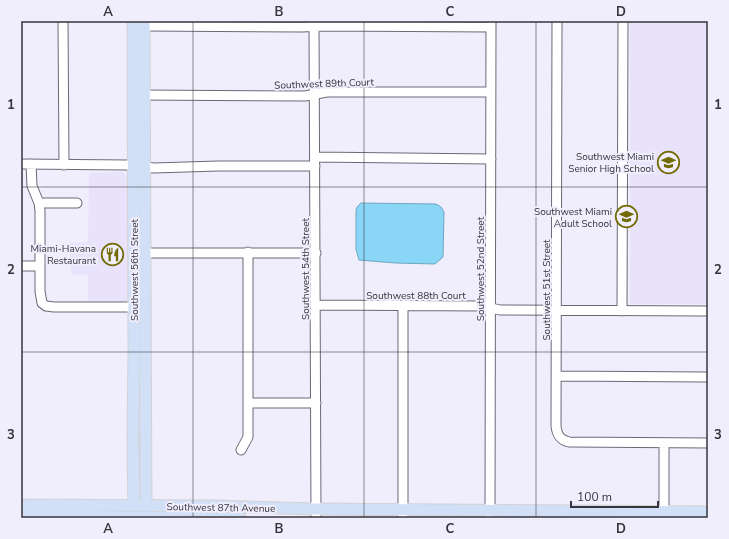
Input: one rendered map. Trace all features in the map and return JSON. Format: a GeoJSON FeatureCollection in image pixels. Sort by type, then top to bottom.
{"type":"FeatureCollection","features":[{"type":"Feature","properties":{"kind":"main road","name":"Southwest 56th Street"},"geometry":{"type":"LineString","coordinates":[[133,21],[139,95]]}},
{"type":"Feature","properties":{"kind":"main road","name":"Southwest 56th Street"},"geometry":{"type":"LineString","coordinates":[[144,24],[139,95],[139,253],[146,513]]}},
{"type":"Feature","properties":{"kind":"main road","name":"Southwest 56th Street"},"geometry":{"type":"LineString","coordinates":[[134,513],[134,308],[139,253]]}},
{"type":"Feature","properties":{"kind":"main road","name":"Southwest 87th Avenue"},"geometry":{"type":"LineString","coordinates":[[21,505],[134,513]]}},
{"type":"Feature","properties":{"kind":"main road","name":"Southwest 87th Avenue"},"geometry":{"type":"LineString","coordinates":[[21,516],[134,513],[664,515],[708,512]]}},
{"type":"Feature","properties":{"kind":"main road","name":"Southwest 87th Avenue"},"geometry":{"type":"LineString","coordinates":[[146,513],[231,518]]}},
{"type":"Feature","properties":{"kind":"main road"},"geometry":{"type":"LineString","coordinates":[[231,518],[233,513],[242,513]]}},
{"type":"Feature","properties":{"kind":"street"},"geometry":{"type":"LineString","coordinates":[[63,21],[64,165]]}},
{"type":"Feature","properties":{"kind":"street","name":"Southwest 51st Street"},"geometry":{"type":"LineString","coordinates":[[557,21],[556,426],[558,435],[560,439],[574,442],[664,443]]}},
{"type":"Feature","properties":{"kind":"street"},"geometry":{"type":"LineString","coordinates":[[622,311],[623,21]]}},
{"type":"Feature","properties":{"kind":"street"},"geometry":{"type":"LineString","coordinates":[[144,24],[300,27],[314,24],[491,24]]}},
{"type":"Feature","properties":{"kind":"street","name":"Southwest 54th Street"},"geometry":{"type":"LineString","coordinates":[[314,24],[316,514]]}},
{"type":"Feature","properties":{"kind":"street","name":"Southwest 52nd Street"},"geometry":{"type":"LineString","coordinates":[[490,514],[491,24]]}},
{"type":"Feature","properties":{"kind":"street","name":"Southwest 89th Court"},"geometry":{"type":"LineString","coordinates":[[139,95],[305,96],[333,92],[491,92]]}},
{"type":"Feature","properties":{"kind":"street"},"geometry":{"type":"LineString","coordinates":[[21,164],[234,166],[315,162],[491,159]]}},
{"type":"Feature","properties":{"kind":"street"},"geometry":{"type":"LineString","coordinates":[[31,164],[32,186],[39,203],[40,211],[40,291],[42,303],[51,307],[134,308]]}},
{"type":"Feature","properties":{"kind":"street"},"geometry":{"type":"LineString","coordinates":[[39,203],[77,203]]}},
{"type":"Feature","properties":{"kind":"street"},"geometry":{"type":"LineString","coordinates":[[241,450],[248,436],[248,252]]}},
{"type":"Feature","properties":{"kind":"street"},"geometry":{"type":"LineString","coordinates":[[139,253],[316,253]]}},
{"type":"Feature","properties":{"kind":"street"},"geometry":{"type":"LineString","coordinates":[[21,266],[40,266]]}},
{"type":"Feature","properties":{"kind":"street","name":"Southwest 88th Court"},"geometry":{"type":"LineString","coordinates":[[316,305],[482,306],[500,310],[708,311]]}},
{"type":"Feature","properties":{"kind":"street"},"geometry":{"type":"LineString","coordinates":[[403,305],[403,514]]}},
{"type":"Feature","properties":{"kind":"street"},"geometry":{"type":"LineString","coordinates":[[556,376],[708,377]]}},
{"type":"Feature","properties":{"kind":"street"},"geometry":{"type":"LineString","coordinates":[[248,402],[316,403]]}},
{"type":"Feature","properties":{"kind":"street"},"geometry":{"type":"LineString","coordinates":[[664,515],[664,443],[708,443]]}},
{"type":"Feature","properties":{"kind":"shaded area","name":"Southwest Miami Senior High School"},"geometry":{"type":"Polygon","coordinates":[[[630,21],[708,21],[708,304],[630,304],[630,21]]]}},
{"type":"Feature","properties":{"kind":"shaded area"},"geometry":{"type":"Polygon","coordinates":[[[89,173],[125,173],[127,178],[127,302],[88,302],[88,275],[71,274],[70,243],[88,242],[89,173]]]}},
{"type":"Feature","properties":{"kind":"water"},"geometry":{"type":"Polygon","coordinates":[[[361,203],[436,204],[441,207],[444,212],[443,257],[435,264],[359,260],[356,249],[356,210],[361,203]]]}},
{"type":"Feature","properties":{"kind":"place","name":"Southwest Miami Senior High School"},"geometry":{"type":"Point","coordinates":[669,162]}},
{"type":"Feature","properties":{"kind":"place","name":"Southwest Miami Adult School"},"geometry":{"type":"Point","coordinates":[627,217]}},
{"type":"Feature","properties":{"kind":"place","name":"Miami-Havana Restaurant"},"geometry":{"type":"Point","coordinates":[112,254]}}]}
